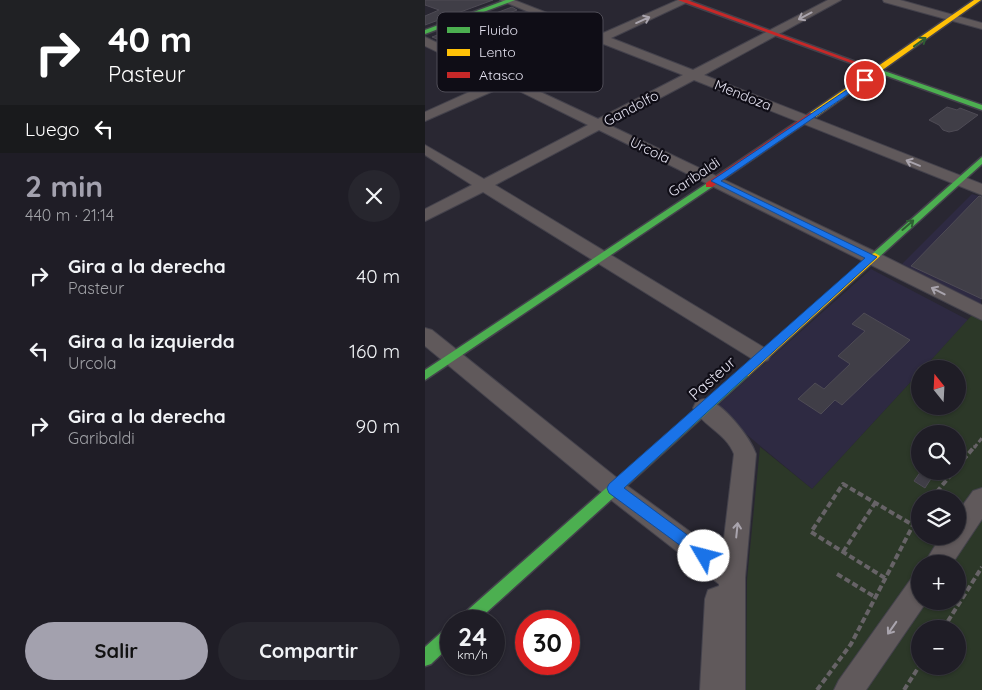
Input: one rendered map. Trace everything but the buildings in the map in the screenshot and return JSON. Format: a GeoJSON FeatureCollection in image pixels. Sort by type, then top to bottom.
{"type":"FeatureCollection","features":[{"type":"Feature","properties":{"kind":"street"},"geometry":{"type":"LineString","coordinates":[[470,12],[506,0]]}},
{"type":"Feature","properties":{"kind":"street"},"geometry":{"type":"LineString","coordinates":[[476,12],[506,0]]}},
{"type":"Feature","properties":{"kind":"street","name":"Mendoza"},"geometry":{"type":"LineString","coordinates":[[506,0],[535,12]]}},
{"type":"Feature","properties":{"kind":"street"},"geometry":{"type":"LineString","coordinates":[[603,38],[684,0],[982,108]]}},
{"type":"Feature","properties":{"kind":"street","name":"Gandolfo"},"geometry":{"type":"LineString","coordinates":[[425,216],[836,0]]}},
{"type":"Feature","properties":{"kind":"street"},"geometry":{"type":"LineString","coordinates":[[888,0],[982,26]]}},
{"type":"Feature","properties":{"kind":"street","name":"Garibaldi"},"geometry":{"type":"LineString","coordinates":[[425,376],[880,70],[978,0]]}},
{"type":"Feature","properties":{"kind":"street"},"geometry":{"type":"LineString","coordinates":[[425,27],[437,23]]}},
{"type":"Feature","properties":{"kind":"street"},"geometry":{"type":"LineString","coordinates":[[425,32],[437,27]]}},
{"type":"Feature","properties":{"kind":"street","name":"Mendoza"},"geometry":{"type":"LineString","coordinates":[[603,40],[982,190]]}},
{"type":"Feature","properties":{"kind":"street","name":"Urcola"},"geometry":{"type":"LineString","coordinates":[[425,41],[437,47]]}},
{"type":"Feature","properties":{"kind":"street"},"geometry":{"type":"LineString","coordinates":[[425,117],[480,92]]}},
{"type":"Feature","properties":{"kind":"street","name":"Urcola"},"geometry":{"type":"LineString","coordinates":[[531,92],[872,257],[982,313]]}},
{"type":"Feature","properties":{"kind":"street"},"geometry":{"type":"LineString","coordinates":[[425,149],[761,356]]}},
{"type":"Feature","properties":{"kind":"street","name":"Pasteur"},"geometry":{"type":"LineString","coordinates":[[478,610],[982,160]]}},
{"type":"Feature","properties":{"kind":"street"},"geometry":{"type":"LineString","coordinates":[[425,335],[614,488],[726,573]]}},
{"type":"Feature","properties":{"kind":"street"},"geometry":{"type":"LineString","coordinates":[[704,408],[738,438],[743,445],[745,454],[726,573],[715,690]]}},
{"type":"Feature","properties":{"kind":"street"},"geometry":{"type":"LineString","coordinates":[[966,522],[982,499]]}},
{"type":"Feature","properties":{"kind":"street"},"geometry":{"type":"LineString","coordinates":[[726,573],[730,690]]}},
{"type":"Feature","properties":{"kind":"street"},"geometry":{"type":"LineString","coordinates":[[849,690],[911,601]]}},
{"type":"Feature","properties":{"kind":"street"},"geometry":{"type":"LineString","coordinates":[[425,658],[440,645]]}},
{"type":"Feature","properties":{"kind":"path"},"geometry":{"type":"LineString","coordinates":[[966,457],[982,438]]}},
{"type":"Feature","properties":{"kind":"path"},"geometry":{"type":"LineString","coordinates":[[938,490],[947,480]]}},
{"type":"Feature","properties":{"kind":"path"},"geometry":{"type":"LineString","coordinates":[[885,578],[811,532],[843,484],[911,524]]}},
{"type":"Feature","properties":{"kind":"path"},"geometry":{"type":"LineString","coordinates":[[843,552],[875,503]]}},
{"type":"Feature","properties":{"kind":"path"},"geometry":{"type":"LineString","coordinates":[[817,690],[851,644],[911,529]]}},
{"type":"Feature","properties":{"kind":"path"},"geometry":{"type":"LineString","coordinates":[[949,620],[982,567]]}},
{"type":"Feature","properties":{"kind":"path"},"geometry":{"type":"LineString","coordinates":[[837,574],[875,597]]}},
{"type":"Feature","properties":{"kind":"path"},"geometry":{"type":"LineString","coordinates":[[904,690],[914,675]]}},
{"type":"Feature","properties":{"kind":"shaded area"},"geometry":{"type":"Polygon","coordinates":[[[972,194],[982,197],[981,305],[902,264],[972,194]]]}},
{"type":"Feature","properties":{"kind":"shaded area"},"geometry":{"type":"Polygon","coordinates":[[[871,269],[968,320],[931,360],[911,360],[911,382],[812,489],[715,408],[871,269]]]}},
{"type":"Feature","properties":{"kind":"green space"},"geometry":{"type":"Polygon","coordinates":[[[982,304],[982,690],[746,690],[747,580],[760,447],[812,489],[911,382],[911,415],[966,415],[966,360],[931,360],[982,304]]]}},
{"type":"Feature","properties":{"kind":"traffic: fast"},"geometry":{"type":"LineString","coordinates":[[479,12],[512,0]]}},
{"type":"Feature","properties":{"kind":"traffic: fast"},"geometry":{"type":"LineString","coordinates":[[425,32],[437,28]]}},
{"type":"Feature","properties":{"kind":"traffic: fast"},"geometry":{"type":"LineString","coordinates":[[864,66],[982,108]]}},
{"type":"Feature","properties":{"kind":"traffic: fast"},"geometry":{"type":"LineString","coordinates":[[875,256],[982,160]]}},
{"type":"Feature","properties":{"kind":"traffic: fast"},"geometry":{"type":"LineString","coordinates":[[425,376],[709,185]]}},
{"type":"Feature","properties":{"kind":"traffic: fast"},"geometry":{"type":"LineString","coordinates":[[478,610],[744,373]]}},
{"type":"Feature","properties":{"kind":"traffic: fast"},"geometry":{"type":"LineString","coordinates":[[425,658],[440,645]]}},
{"type":"Feature","properties":{"kind":"traffic: slow"},"geometry":{"type":"LineString","coordinates":[[813,115],[978,0]]}},
{"type":"Feature","properties":{"kind":"traffic: slow"},"geometry":{"type":"LineString","coordinates":[[744,373],[875,256]]}},
{"type":"Feature","properties":{"kind":"traffic: jam"},"geometry":{"type":"LineString","coordinates":[[681,0],[864,66]]}},
{"type":"Feature","properties":{"kind":"traffic: jam"},"geometry":{"type":"LineString","coordinates":[[709,185],[813,115]]}},
{"type":"Feature","properties":{"kind":"route"},"geometry":{"type":"LineString","coordinates":[[704,556],[614,488],[872,257],[715,181],[865,80]]}}]}
